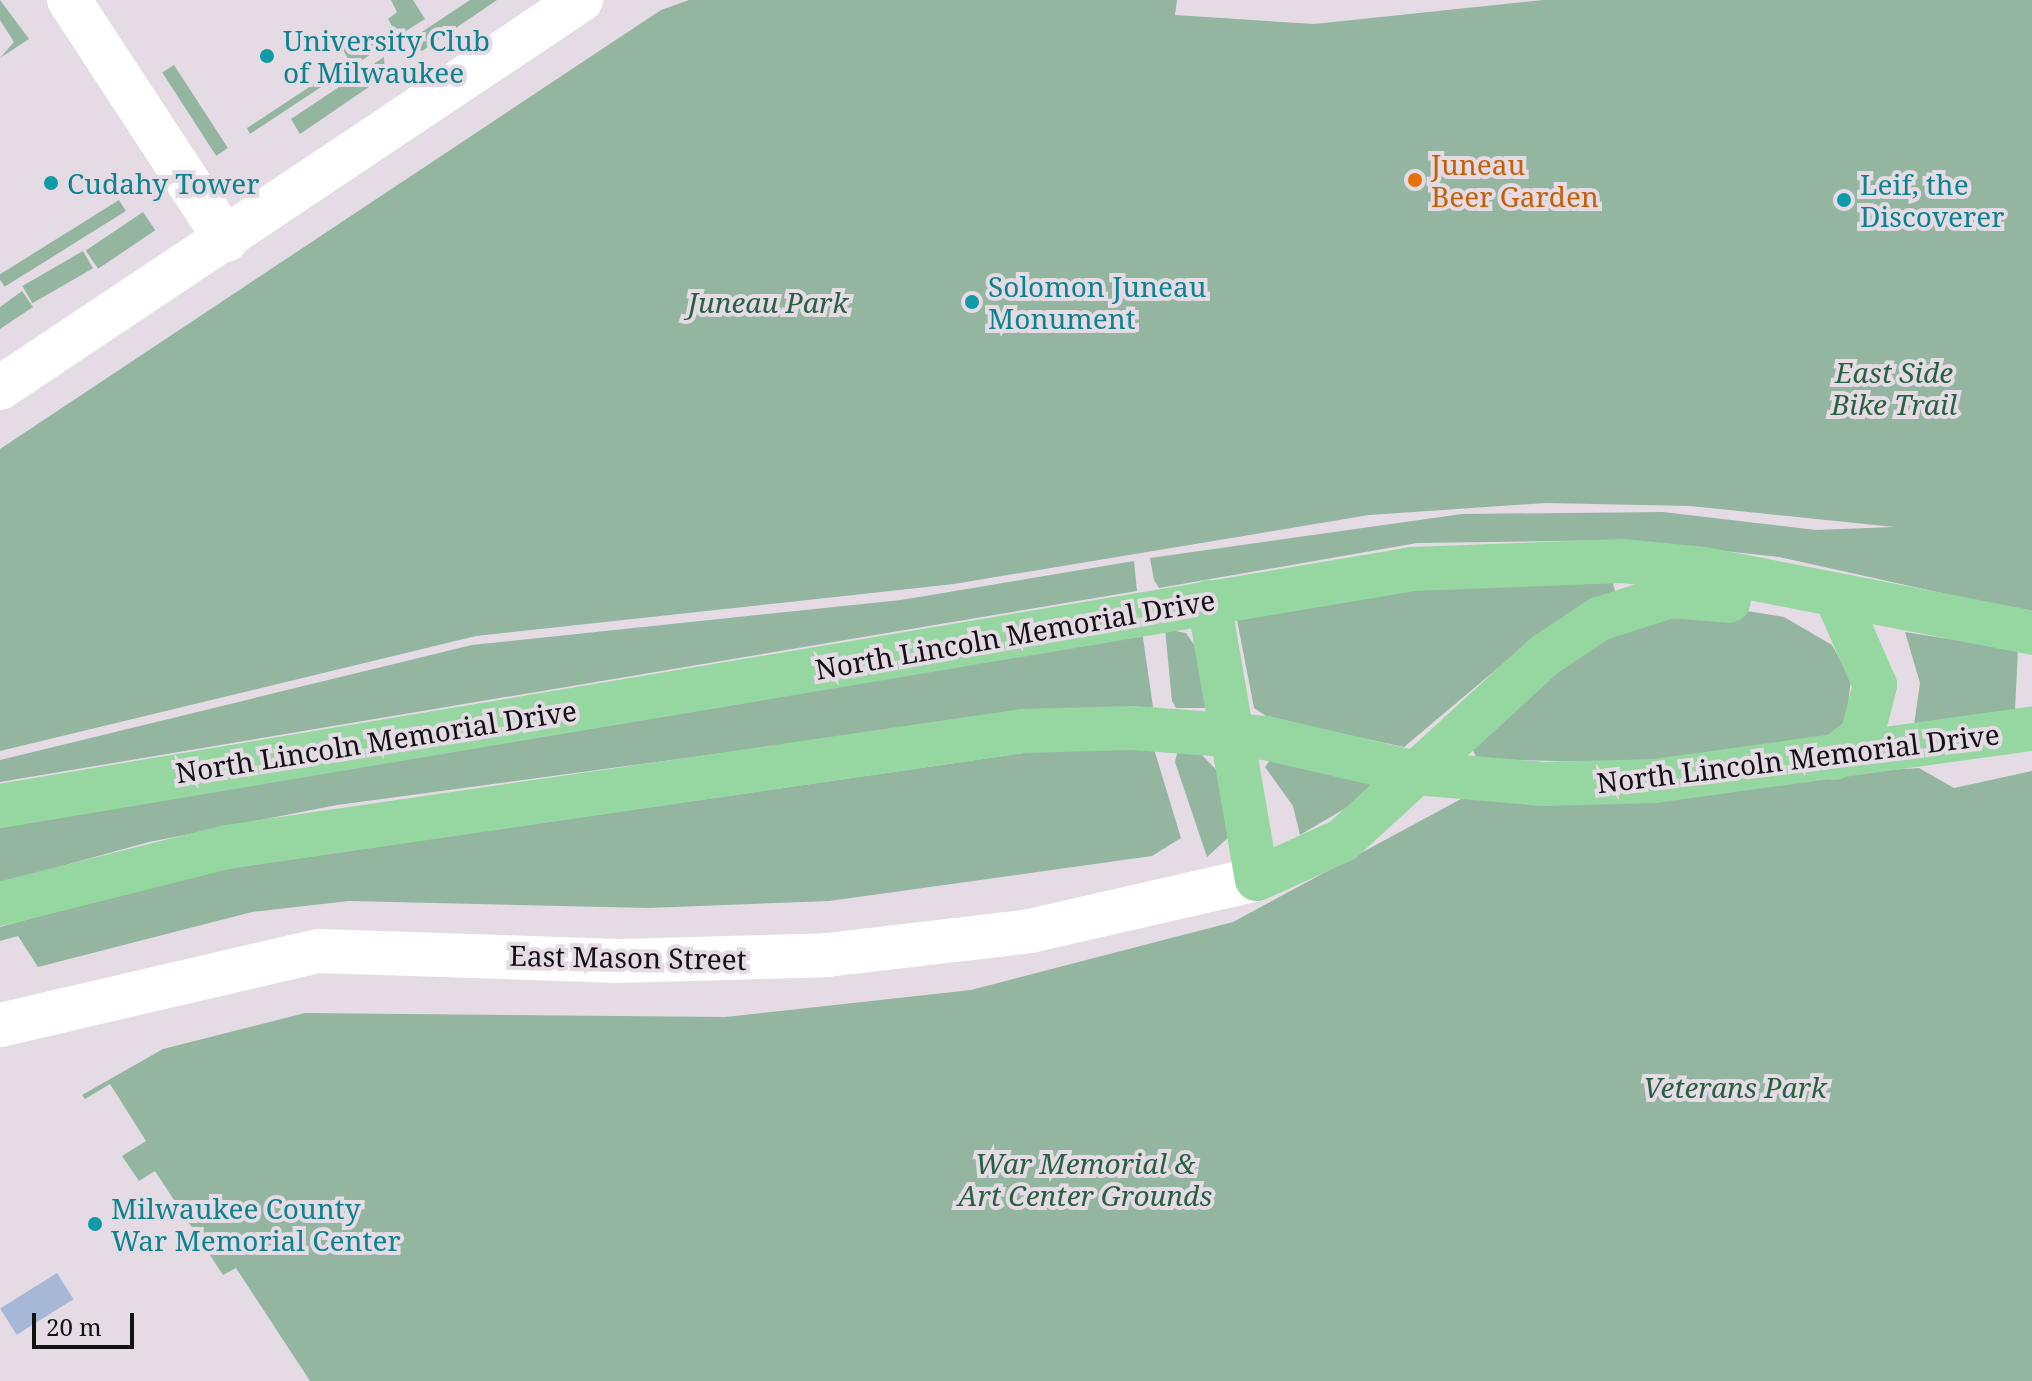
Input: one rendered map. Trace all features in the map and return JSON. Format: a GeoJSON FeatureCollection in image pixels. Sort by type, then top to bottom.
{"type":"FeatureCollection","features":[{"type":"Feature","properties":{"kind":"main road","name":"North Lincoln Memorial Drive"},"geometry":{"type":"LineString","coordinates":[[0,806],[1413,569],[1622,561],[1758,576],[1829,595],[2032,633]]}},
{"type":"Feature","properties":{"kind":"main road"},"geometry":{"type":"LineString","coordinates":[[1209,602],[1257,879],[1343,840],[1545,655],[1599,619],[1671,596],[1772,604],[1829,595],[1875,685],[1862,736],[1834,758]]}},
{"type":"Feature","properties":{"kind":"main road","name":"North Lincoln Memorial Drive"},"geometry":{"type":"LineString","coordinates":[[0,904],[227,847],[1023,731],[1231,735],[1417,773],[1543,784],[1655,781],[2032,729]]}},
{"type":"Feature","properties":{"kind":"street"},"geometry":{"type":"LineString","coordinates":[[69,0],[226,240]]}},
{"type":"Feature","properties":{"kind":"street"},"geometry":{"type":"LineString","coordinates":[[0,388],[226,240],[581,0]]}},
{"type":"Feature","properties":{"kind":"street","name":"East Mason Street"},"geometry":{"type":"LineString","coordinates":[[0,1025],[319,951],[618,961],[827,955],[1030,931],[1257,879]]}},
{"type":"Feature","properties":{"kind":"green space"},"geometry":{"type":"Polygon","coordinates":[[[0,0],[29,39],[0,58],[14,42],[0,20],[0,0]]]}},
{"type":"Feature","properties":{"kind":"green space"},"geometry":{"type":"Polygon","coordinates":[[[391,0],[413,0],[425,19],[398,36],[388,19],[397,12],[391,0]]]}},
{"type":"Feature","properties":{"kind":"green space"},"geometry":{"type":"Polygon","coordinates":[[[470,0],[497,0],[422,51],[405,43],[470,0]]]}},
{"type":"Feature","properties":{"kind":"green space","name":"Juneau Park"},"geometry":{"type":"Polygon","coordinates":[[[689,0],[1177,0],[1175,15],[1314,24],[1543,0],[2032,0],[2032,613],[1779,557],[1623,540],[1417,543],[1159,588],[1154,580],[1150,558],[1462,514],[1663,512],[1816,530],[1894,527],[1690,506],[1546,503],[1369,515],[954,584],[476,636],[0,751],[0,449],[661,10],[689,0]]]}},
{"type":"Feature","properties":{"kind":"green space"},"geometry":{"type":"Polygon","coordinates":[[[368,32],[379,49],[250,134],[247,128],[349,61],[342,48],[368,32]]]}},
{"type":"Feature","properties":{"kind":"green space"},"geometry":{"type":"Polygon","coordinates":[[[384,57],[385,76],[300,134],[291,119],[384,57]]]}},
{"type":"Feature","properties":{"kind":"green space"},"geometry":{"type":"Polygon","coordinates":[[[174,65],[228,148],[216,156],[162,73],[174,65]]]}},
{"type":"Feature","properties":{"kind":"green space"},"geometry":{"type":"Polygon","coordinates":[[[119,200],[126,211],[5,287],[0,274],[119,200]]]}},
{"type":"Feature","properties":{"kind":"green space"},"geometry":{"type":"Polygon","coordinates":[[[143,212],[155,230],[98,269],[86,251],[143,212]]]}},
{"type":"Feature","properties":{"kind":"green space"},"geometry":{"type":"Polygon","coordinates":[[[83,251],[93,268],[32,303],[22,286],[83,251]]]}},
{"type":"Feature","properties":{"kind":"green space"},"geometry":{"type":"Polygon","coordinates":[[[22,291],[33,307],[0,329],[0,307],[22,291]]]}},
{"type":"Feature","properties":{"kind":"green space"},"geometry":{"type":"Polygon","coordinates":[[[1134,561],[1137,591],[0,782],[0,760],[472,645],[901,600],[1134,561]]]}},
{"type":"Feature","properties":{"kind":"green space"},"geometry":{"type":"Polygon","coordinates":[[[1612,580],[1615,591],[1542,631],[1404,747],[1269,718],[1254,708],[1237,620],[1392,590],[1612,580]]]}},
{"type":"Feature","properties":{"kind":"green space"},"geometry":{"type":"Polygon","coordinates":[[[1728,608],[1784,617],[1832,645],[1851,679],[1846,721],[1825,738],[1635,763],[1477,759],[1472,748],[1535,681],[1628,621],[1728,608]]]}},
{"type":"Feature","properties":{"kind":"green space"},"geometry":{"type":"Polygon","coordinates":[[[1165,629],[1186,633],[1199,652],[1206,708],[1176,708],[1172,701],[1165,629]]]}},
{"type":"Feature","properties":{"kind":"green space"},"geometry":{"type":"Polygon","coordinates":[[[1142,631],[1153,707],[1036,711],[337,805],[149,842],[0,883],[0,825],[1142,631]]]}},
{"type":"Feature","properties":{"kind":"green space"},"geometry":{"type":"Polygon","coordinates":[[[1905,632],[2018,650],[2015,710],[1914,725],[1920,683],[1905,632]]]}},
{"type":"Feature","properties":{"kind":"green space"},"geometry":{"type":"Polygon","coordinates":[[[1065,747],[1154,749],[1181,838],[1152,856],[829,901],[648,908],[349,901],[252,912],[38,967],[18,936],[0,941],[0,927],[197,873],[1065,747]]]}},
{"type":"Feature","properties":{"kind":"green space"},"geometry":{"type":"Polygon","coordinates":[[[1178,749],[1201,754],[1223,777],[1230,836],[1207,857],[1175,762],[1178,749]]]}},
{"type":"Feature","properties":{"kind":"green space"},"geometry":{"type":"Polygon","coordinates":[[[1272,757],[1368,778],[1373,792],[1300,835],[1293,806],[1265,767],[1272,757]]]}},
{"type":"Feature","properties":{"kind":"green space","name":"Veterans Park"},"geometry":{"type":"Polygon","coordinates":[[[1919,768],[1954,788],[2032,771],[2032,1381],[310,1381],[236,1268],[223,1275],[155,1171],[139,1181],[122,1156],[146,1141],[110,1084],[85,1099],[82,1095],[163,1049],[305,1013],[725,1017],[971,990],[1233,922],[1461,799],[1919,768]]]}},
{"type":"Feature","properties":{"kind":"water"},"geometry":{"type":"Polygon","coordinates":[[[57,1273],[73,1299],[17,1335],[0,1309],[57,1273]]]}},
{"type":"Feature","properties":{"kind":"place","name":"University Club of Milwaukee"},"geometry":{"type":"Point","coordinates":[267,56]}},
{"type":"Feature","properties":{"kind":"place","name":"Juneau Beer Garden"},"geometry":{"type":"Point","coordinates":[1415,180]}},
{"type":"Feature","properties":{"kind":"place","name":"Cudahy Tower"},"geometry":{"type":"Point","coordinates":[51,183]}},
{"type":"Feature","properties":{"kind":"place","name":"Leif, the Discoverer"},"geometry":{"type":"Point","coordinates":[1844,200]}},
{"type":"Feature","properties":{"kind":"place","name":"Solomon Juneau Monument"},"geometry":{"type":"Point","coordinates":[972,302]}},
{"type":"Feature","properties":{"kind":"place","name":"Milwaukee County War Memorial Center"},"geometry":{"type":"Point","coordinates":[95,1224]}},
{"type":"Feature","properties":{"kind":"park label","name":"East Side Bike Trail"},"geometry":{"type":"Point","coordinates":[1894,388]}},
{"type":"Feature","properties":{"kind":"park label","name":"War Memorial & Art Center Grounds"},"geometry":{"type":"Point","coordinates":[1085,1179]}}]}
